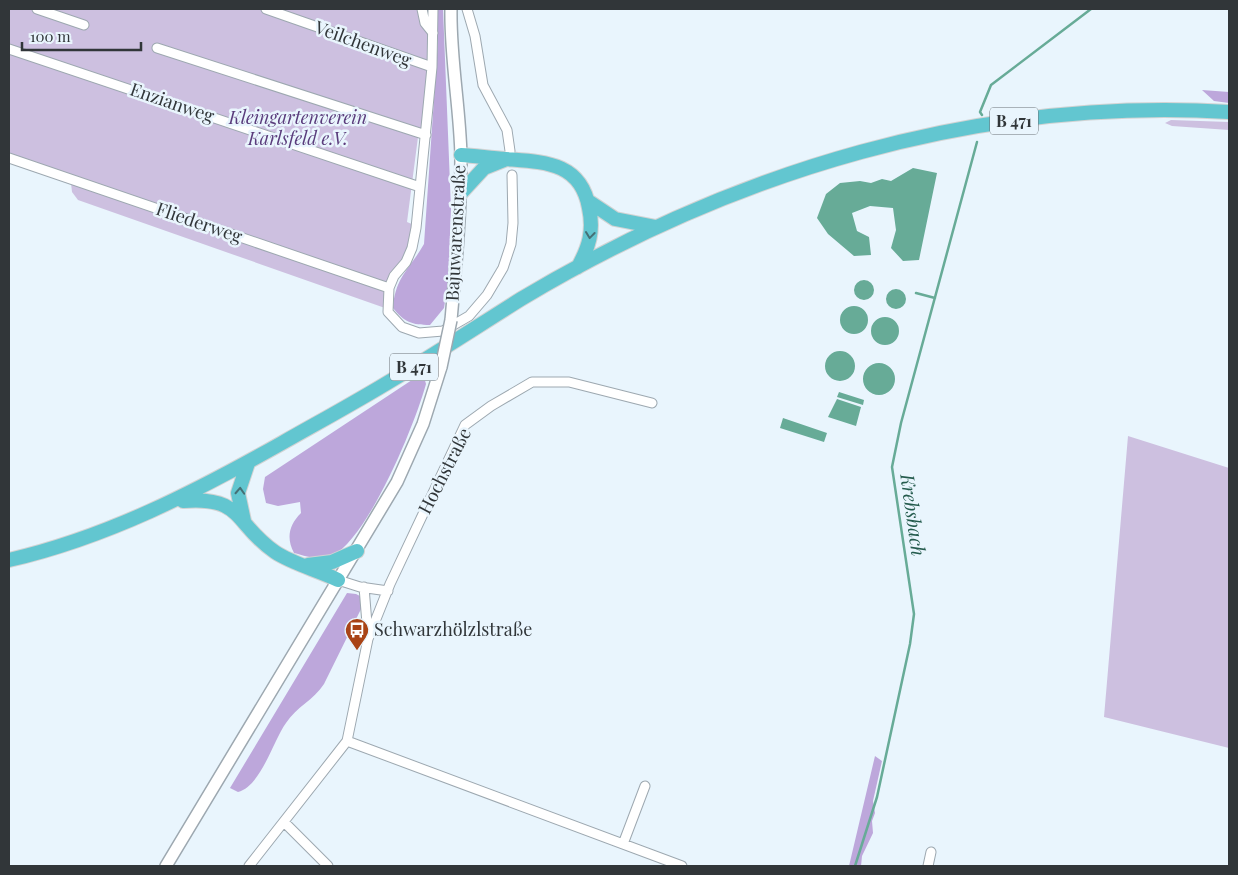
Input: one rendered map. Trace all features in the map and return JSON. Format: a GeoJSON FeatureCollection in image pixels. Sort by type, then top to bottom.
{"type":"FeatureCollection","features":[{"type":"Feature","properties":{"kind":"highway","name":"B 471"},"geometry":{"type":"LineString","coordinates":[[9,560],[65,545],[115,527],[175,501],[389,382],[578,267],[656,227],[743,189],[804,168],[887,144],[936,133],[1070,114],[1180,110],[1229,112]]}},
{"type":"Feature","properties":{"kind":"highway"},"geometry":{"type":"LineString","coordinates":[[460,155],[509,155],[538,160],[562,168],[582,187],[588,201],[591,218],[590,241],[578,267]]}},
{"type":"Feature","properties":{"kind":"highway"},"geometry":{"type":"LineString","coordinates":[[460,194],[484,168],[509,155]]}},
{"type":"Feature","properties":{"kind":"highway"},"geometry":{"type":"LineString","coordinates":[[588,201],[615,220],[656,227]]}},
{"type":"Feature","properties":{"kind":"highway"},"geometry":{"type":"LineString","coordinates":[[244,520],[238,493],[248,462]]}},
{"type":"Feature","properties":{"kind":"highway"},"geometry":{"type":"LineString","coordinates":[[175,501],[205,499],[231,508],[244,520],[259,539],[276,553],[338,580]]}},
{"type":"Feature","properties":{"kind":"highway"},"geometry":{"type":"LineString","coordinates":[[307,566],[332,562],[357,551]]}},
{"type":"Feature","properties":{"kind":"main road","name":"Bajuwarenstraße"},"geometry":{"type":"LineString","coordinates":[[166,866],[397,482],[422,424],[441,367],[451,320],[460,218],[460,155],[450,38],[451,9]]}},
{"type":"Feature","properties":{"kind":"street"},"geometry":{"type":"LineString","coordinates":[[37,9],[84,24]]}},
{"type":"Feature","properties":{"kind":"street","name":"Veilchenweg"},"geometry":{"type":"LineString","coordinates":[[266,9],[432,67]]}},
{"type":"Feature","properties":{"kind":"street"},"geometry":{"type":"LineString","coordinates":[[422,9],[425,23],[433,33]]}},
{"type":"Feature","properties":{"kind":"street","name":"Bajuwarenstraße"},"geometry":{"type":"LineString","coordinates":[[389,288],[394,276],[406,262],[412,248],[426,135],[432,67],[433,9]]}},
{"type":"Feature","properties":{"kind":"street"},"geometry":{"type":"LineString","coordinates":[[468,9],[475,36],[482,86],[504,124],[509,155]]}},
{"type":"Feature","properties":{"kind":"street"},"geometry":{"type":"LineString","coordinates":[[157,48],[426,135]]}},
{"type":"Feature","properties":{"kind":"street","name":"Enzianweg"},"geometry":{"type":"LineString","coordinates":[[9,49],[420,187]]}},
{"type":"Feature","properties":{"kind":"street","name":"Fliederweg"},"geometry":{"type":"LineString","coordinates":[[9,158],[389,288]]}},
{"type":"Feature","properties":{"kind":"street"},"geometry":{"type":"LineString","coordinates":[[389,288],[388,312],[402,327],[419,333],[443,331],[469,316],[487,295],[503,268],[511,244],[513,223],[512,175]]}},
{"type":"Feature","properties":{"kind":"street","name":"Hochstraße"},"geometry":{"type":"LineString","coordinates":[[250,866],[347,741],[368,639],[388,591],[465,425],[491,406],[532,382],[569,382],[652,403]]}},
{"type":"Feature","properties":{"kind":"street"},"geometry":{"type":"LineString","coordinates":[[338,580],[388,591]]}},
{"type":"Feature","properties":{"kind":"street"},"geometry":{"type":"LineString","coordinates":[[364,587],[368,639]]}},
{"type":"Feature","properties":{"kind":"street"},"geometry":{"type":"LineString","coordinates":[[347,741],[623,844],[668,864],[682,866]]}},
{"type":"Feature","properties":{"kind":"street"},"geometry":{"type":"LineString","coordinates":[[623,844],[645,786]]}},
{"type":"Feature","properties":{"kind":"street"},"geometry":{"type":"LineString","coordinates":[[284,822],[328,866]]}},
{"type":"Feature","properties":{"kind":"street"},"geometry":{"type":"LineString","coordinates":[[928,866],[931,852]]}},
{"type":"Feature","properties":{"kind":"green space","name":"Kleingartenverein Karlsfeld e.V."},"geometry":{"type":"Polygon","coordinates":[[[9,9],[426,9],[432,36],[424,138],[418,137],[407,222],[414,225],[410,248],[388,284],[9,155],[9,9]]]}},
{"type":"Feature","properties":{"kind":"green space"},"geometry":{"type":"Polygon","coordinates":[[[1171,120],[1229,122],[1229,130],[1172,126],[1165,123],[1171,120]]]}},
{"type":"Feature","properties":{"kind":"green space"},"geometry":{"type":"Polygon","coordinates":[[[71,183],[386,291],[385,308],[78,200],[72,192],[71,183]]]}},
{"type":"Feature","properties":{"kind":"green space"},"geometry":{"type":"Polygon","coordinates":[[[1128,436],[1229,468],[1229,748],[1104,717],[1128,436]]]}},
{"type":"Feature","properties":{"kind":"shaded area"},"geometry":{"type":"Polygon","coordinates":[[[436,9],[443,9],[451,209],[448,283],[444,308],[430,325],[424,325],[405,320],[393,308],[394,297],[400,281],[424,244],[438,41],[436,9]]]}},
{"type":"Feature","properties":{"kind":"shaded area"},"geometry":{"type":"Polygon","coordinates":[[[1202,90],[1229,92],[1229,103],[1214,101],[1202,90]]]}},
{"type":"Feature","properties":{"kind":"shaded area"},"geometry":{"type":"Polygon","coordinates":[[[913,168],[937,173],[919,260],[903,261],[891,248],[896,230],[893,208],[870,206],[852,213],[857,231],[869,237],[871,255],[854,256],[828,234],[817,218],[826,194],[840,183],[860,181],[871,183],[882,179],[891,181],[913,168]]]}},
{"type":"Feature","properties":{"kind":"shaded area"},"geometry":{"type":"Polygon","coordinates":[[[864,280],[871,283],[874,290],[871,297],[864,300],[857,297],[854,290],[857,283],[864,280]]]}},
{"type":"Feature","properties":{"kind":"shaded area"},"geometry":{"type":"Polygon","coordinates":[[[896,289],[903,292],[906,299],[903,306],[896,309],[889,306],[886,299],[889,292],[896,289]]]}},
{"type":"Feature","properties":{"kind":"shaded area"},"geometry":{"type":"Polygon","coordinates":[[[854,306],[864,310],[868,320],[864,330],[854,334],[844,330],[840,320],[844,310],[854,306]]]}},
{"type":"Feature","properties":{"kind":"shaded area"},"geometry":{"type":"Polygon","coordinates":[[[885,317],[895,321],[899,331],[895,341],[885,345],[875,341],[871,331],[875,321],[885,317]]]}},
{"type":"Feature","properties":{"kind":"shaded area"},"geometry":{"type":"Polygon","coordinates":[[[840,351],[851,355],[855,366],[851,377],[840,381],[829,377],[825,366],[829,355],[840,351]]]}},
{"type":"Feature","properties":{"kind":"shaded area"},"geometry":{"type":"Polygon","coordinates":[[[879,363],[890,368],[895,379],[890,390],[879,395],[868,390],[863,379],[868,368],[879,363]]]}},
{"type":"Feature","properties":{"kind":"shaded area"},"geometry":{"type":"Polygon","coordinates":[[[418,376],[424,377],[426,384],[412,425],[389,478],[361,527],[346,545],[328,558],[313,558],[294,553],[290,542],[290,532],[291,527],[301,513],[300,502],[278,506],[266,503],[263,489],[265,477],[418,376]]]}},
{"type":"Feature","properties":{"kind":"shaded area"},"geometry":{"type":"Polygon","coordinates":[[[839,392],[864,400],[863,405],[837,397],[839,392]]]}},
{"type":"Feature","properties":{"kind":"shaded area"},"geometry":{"type":"Polygon","coordinates":[[[837,399],[861,407],[856,426],[828,417],[837,399]]]}},
{"type":"Feature","properties":{"kind":"shaded area"},"geometry":{"type":"Polygon","coordinates":[[[783,418],[827,433],[824,442],[780,428],[783,418]]]}},
{"type":"Feature","properties":{"kind":"shaded area"},"geometry":{"type":"Polygon","coordinates":[[[347,593],[362,597],[363,605],[324,684],[315,695],[290,717],[266,762],[253,781],[246,788],[238,792],[230,788],[347,593]]]}},
{"type":"Feature","properties":{"kind":"shaded area"},"geometry":{"type":"Polygon","coordinates":[[[875,756],[882,761],[873,801],[875,813],[872,821],[873,833],[862,856],[861,866],[849,866],[875,756]]]}},
{"type":"Feature","properties":{"kind":"waterway","name":"Krebsbach"},"geometry":{"type":"LineString","coordinates":[[982,115],[980,112],[991,85],[1091,9]]}},
{"type":"Feature","properties":{"kind":"waterway","name":"Krebsbach"},"geometry":{"type":"LineString","coordinates":[[855,866],[877,797],[910,644],[914,614],[892,467],[901,423],[977,142]]}},
{"type":"Feature","properties":{"kind":"waterway"},"geometry":{"type":"LineString","coordinates":[[916,293],[935,298]]}},
{"type":"Feature","properties":{"kind":"place","name":"Schwarzhölzlstraße"},"geometry":{"type":"Point","coordinates":[357,651]}}]}
